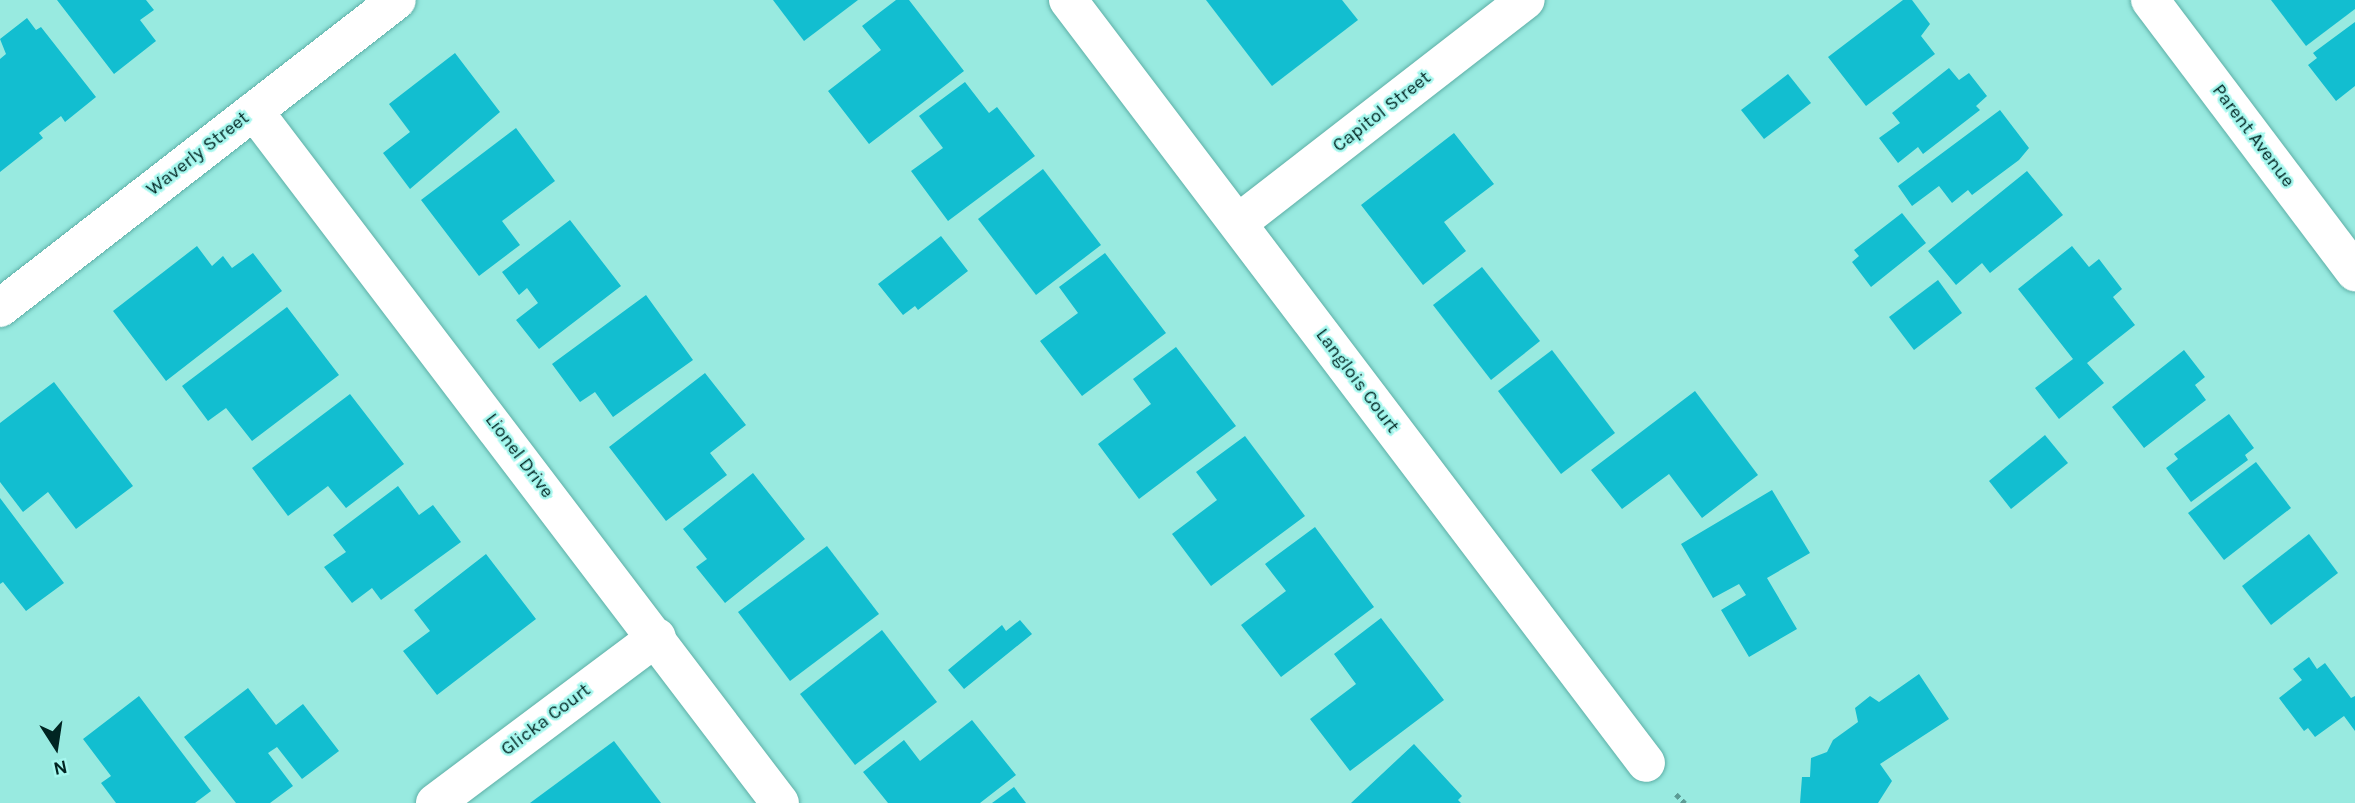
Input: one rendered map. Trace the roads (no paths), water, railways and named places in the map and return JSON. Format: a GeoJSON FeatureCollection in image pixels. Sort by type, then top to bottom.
{"type":"FeatureCollection","features":[{"type":"Feature","properties":{"kind":"street","name":"Waverly Street"},"geometry":{"type":"LineString","coordinates":[[0,308],[397,0]]}},
{"type":"Feature","properties":{"kind":"street","name":"Langlois Court"},"geometry":{"type":"LineString","coordinates":[[1068,0],[1646,763]]}},
{"type":"Feature","properties":{"kind":"street","name":"Capitol Street"},"geometry":{"type":"LineString","coordinates":[[1238,223],[1526,0]]}},
{"type":"Feature","properties":{"kind":"street","name":"Parent Avenue"},"geometry":{"type":"LineString","coordinates":[[2150,0],[2355,272]]}},
{"type":"Feature","properties":{"kind":"street","name":"Lionel Drive"},"geometry":{"type":"LineString","coordinates":[[254,111],[657,637],[780,803]]}},
{"type":"Feature","properties":{"kind":"street","name":"Glicka Court"},"geometry":{"type":"LineString","coordinates":[[435,803],[657,637]]}}]}
